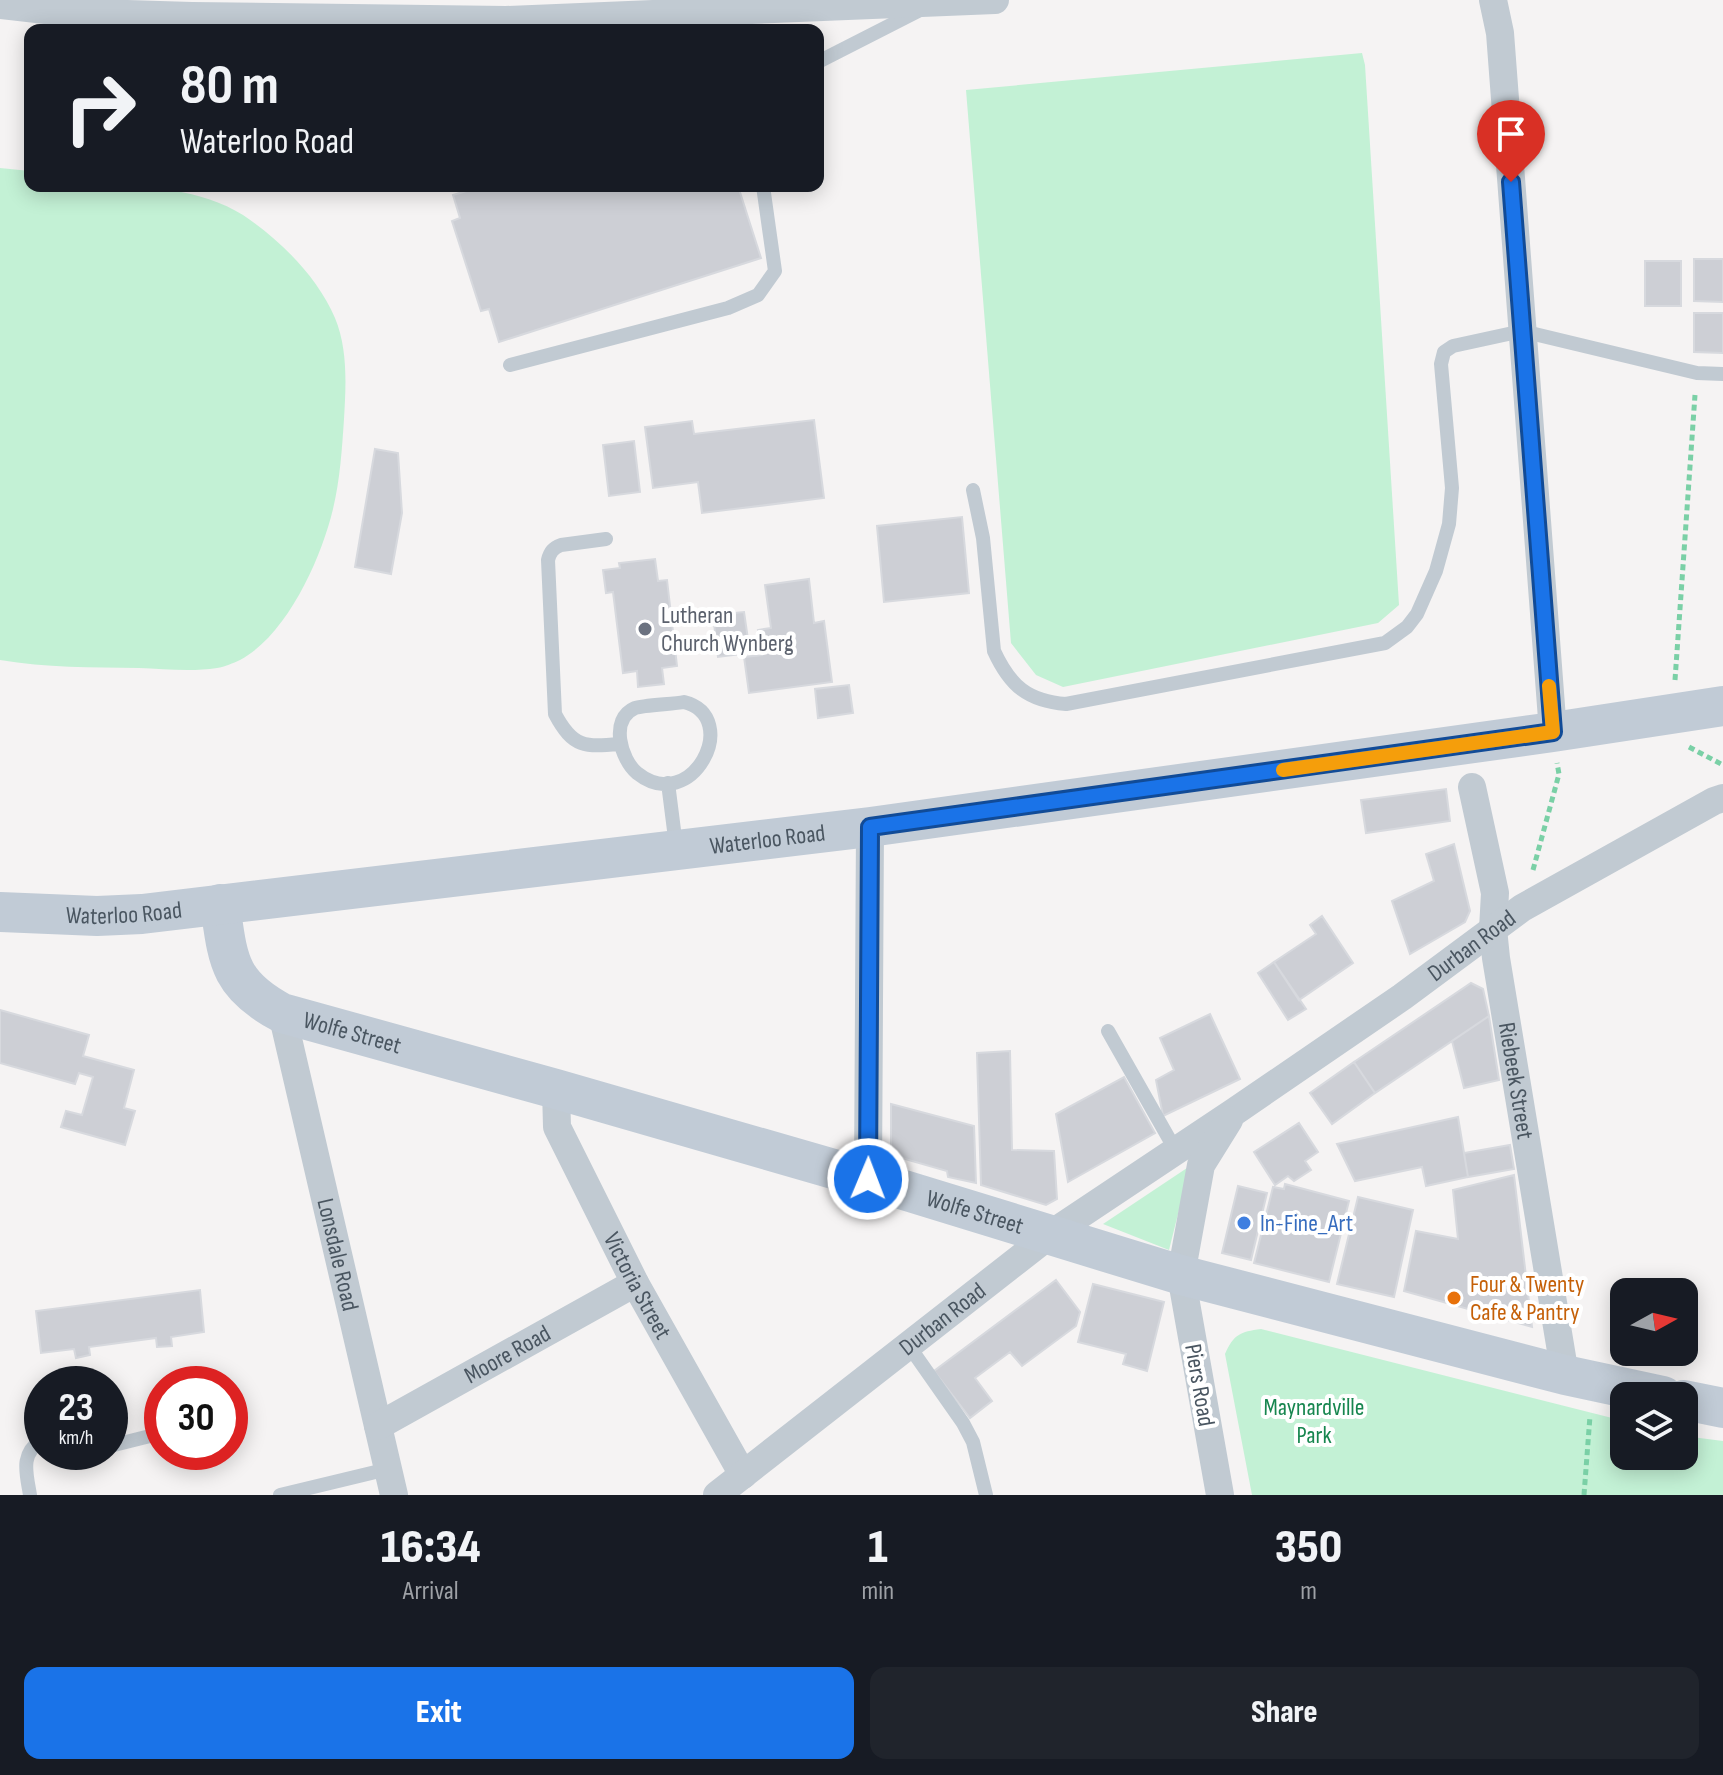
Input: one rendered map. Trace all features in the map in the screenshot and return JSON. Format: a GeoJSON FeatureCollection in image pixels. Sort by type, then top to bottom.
{"type":"FeatureCollection","features":[{"type":"Feature","properties":{"kind":"main road","name":"Waterloo Road"},"geometry":{"type":"LineString","coordinates":[[0,912],[127,915],[870,827],[1555,745],[1723,706]]}},
{"type":"Feature","properties":{"kind":"main road","name":"Wolfe Street"},"geometry":{"type":"LineString","coordinates":[[220,904],[226,946],[240,981],[252,995],[282,1013],[868,1179],[1181,1275],[1578,1390],[1610,1392]]}},
{"type":"Feature","properties":{"kind":"main road"},"geometry":{"type":"LineString","coordinates":[[1698,1403],[1723,1408]]}},
{"type":"Feature","properties":{"kind":"street"},"geometry":{"type":"LineString","coordinates":[[523,24],[995,0]]}},
{"type":"Feature","properties":{"kind":"street"},"geometry":{"type":"LineString","coordinates":[[1493,0],[1500,33],[1555,745]]}},
{"type":"Feature","properties":{"kind":"street"},"geometry":{"type":"LineString","coordinates":[[0,5],[63,12],[470,24]]}},
{"type":"Feature","properties":{"kind":"street","name":"Riebeek Street"},"geometry":{"type":"LineString","coordinates":[[1472,787],[1495,893],[1493,929],[1496,958],[1578,1390]]}},
{"type":"Feature","properties":{"kind":"street","name":"Durban Road"},"geometry":{"type":"LineString","coordinates":[[717,1495],[1051,1234],[1402,997],[1536,901],[1723,798]]}},
{"type":"Feature","properties":{"kind":"street"},"geometry":{"type":"LineString","coordinates":[[868,1179],[870,827]]}},
{"type":"Feature","properties":{"kind":"street","name":"Lonsdale Road"},"geometry":{"type":"LineString","coordinates":[[282,1013],[391,1482]]}},
{"type":"Feature","properties":{"kind":"street","name":"Victoria Street"},"geometry":{"type":"LineString","coordinates":[[556,1089],[557,1127],[635,1283],[743,1475]]}},
{"type":"Feature","properties":{"kind":"street","name":"Durban Road"},"geometry":{"type":"LineString","coordinates":[[1181,1275],[1201,1165],[1234,1112]]}},
{"type":"Feature","properties":{"kind":"street"},"geometry":{"type":"LineString","coordinates":[[1176,1151],[1190,1149],[1201,1165]]}},
{"type":"Feature","properties":{"kind":"street","name":"Piers Road"},"geometry":{"type":"LineString","coordinates":[[1181,1275],[1220,1495]]}},
{"type":"Feature","properties":{"kind":"street","name":"Moore Road"},"geometry":{"type":"LineString","coordinates":[[378,1426],[635,1283]]}},
{"type":"Feature","properties":{"kind":"lane"},"geometry":{"type":"LineString","coordinates":[[824,59],[935,2]]}},
{"type":"Feature","properties":{"kind":"lane"},"geometry":{"type":"LineString","coordinates":[[510,365],[728,308],[758,295],[775,271],[764,192]]}},
{"type":"Feature","properties":{"kind":"lane"},"geometry":{"type":"LineString","coordinates":[[973,490],[983,538],[994,651],[1001,667],[1023,692],[1037,699],[1066,704],[1385,643],[1407,627],[1417,614],[1436,571],[1449,524],[1452,488],[1441,364],[1444,352],[1453,346],[1522,331],[1697,373],[1723,374]]}},
{"type":"Feature","properties":{"kind":"lane"},"geometry":{"type":"LineString","coordinates":[[606,539],[561,545],[550,553],[555,714],[562,727],[580,743],[589,747],[620,744]]}},
{"type":"Feature","properties":{"kind":"lane"},"geometry":{"type":"LineString","coordinates":[[684,702],[702,711],[710,737],[703,763],[693,774],[681,781],[668,783],[642,777],[624,757],[620,744],[624,719],[634,708],[684,702]]}},
{"type":"Feature","properties":{"kind":"lane"},"geometry":{"type":"LineString","coordinates":[[668,783],[676,850]]}},
{"type":"Feature","properties":{"kind":"lane"},"geometry":{"type":"LineString","coordinates":[[1108,1031],[1176,1151]]}},
{"type":"Feature","properties":{"kind":"lane"},"geometry":{"type":"LineString","coordinates":[[909,1346],[973,1442],[986,1495]]}},
{"type":"Feature","properties":{"kind":"lane"},"geometry":{"type":"LineString","coordinates":[[27,1470],[30,1495]]}},
{"type":"Feature","properties":{"kind":"lane"},"geometry":{"type":"LineString","coordinates":[[280,1495],[391,1482]]}},
{"type":"Feature","properties":{"kind":"path"},"geometry":{"type":"LineString","coordinates":[[1675,685],[1697,373]]}},
{"type":"Feature","properties":{"kind":"path"},"geometry":{"type":"LineString","coordinates":[[1677,740],[1723,765]]}},
{"type":"Feature","properties":{"kind":"path"},"geometry":{"type":"LineString","coordinates":[[1530,878],[1559,774],[1555,745]]}},
{"type":"Feature","properties":{"kind":"path"},"geometry":{"type":"LineString","coordinates":[[1578,1390],[1584,1495]]}},
{"type":"Feature","properties":{"kind":"green space"},"geometry":{"type":"Polygon","coordinates":[[[1362,53],[1399,605],[1378,623],[1063,687],[1036,675],[1011,643],[966,90],[1362,53]]]}},
{"type":"Feature","properties":{"kind":"green space"},"geometry":{"type":"Polygon","coordinates":[[[0,168],[24,170],[24,192],[178,192],[220,203],[243,215],[270,236],[308,274],[335,318],[342,342],[345,406],[337,487],[327,529],[311,572],[273,633],[240,660],[220,667],[188,670],[52,666],[0,660],[0,168]]]}},
{"type":"Feature","properties":{"kind":"green space"},"geometry":{"type":"Polygon","coordinates":[[[1190,1166],[1169,1250],[1103,1224],[1190,1166]]]}},
{"type":"Feature","properties":{"kind":"green space","name":"Maynardville Park"},"geometry":{"type":"Polygon","coordinates":[[[1261,1329],[1610,1417],[1610,1470],[1698,1470],[1698,1438],[1723,1441],[1723,1495],[1252,1495],[1225,1354],[1238,1335],[1261,1329]]]}},
{"type":"Feature","properties":{"kind":"building"},"geometry":{"type":"Polygon","coordinates":[[[463,192],[740,192],[761,258],[499,342],[489,309],[481,311],[452,221],[460,218],[453,195],[463,192]]]}},
{"type":"Feature","properties":{"kind":"building"},"geometry":{"type":"Polygon","coordinates":[[[1694,259],[1723,259],[1723,302],[1694,301],[1694,259]]]}},
{"type":"Feature","properties":{"kind":"building"},"geometry":{"type":"Polygon","coordinates":[[[1645,261],[1681,261],[1681,306],[1645,306],[1645,261]]]}},
{"type":"Feature","properties":{"kind":"building"},"geometry":{"type":"Polygon","coordinates":[[[1694,313],[1723,313],[1723,353],[1694,352],[1694,313]]]}},
{"type":"Feature","properties":{"kind":"building"},"geometry":{"type":"Polygon","coordinates":[[[814,420],[824,498],[702,513],[698,482],[653,488],[645,427],[692,421],[694,434],[814,420]]]}},
{"type":"Feature","properties":{"kind":"building"},"geometry":{"type":"Polygon","coordinates":[[[634,441],[640,492],[609,496],[603,445],[634,441]]]}},
{"type":"Feature","properties":{"kind":"building"},"geometry":{"type":"Polygon","coordinates":[[[375,449],[398,453],[402,513],[391,574],[355,567],[375,449]]]}},
{"type":"Feature","properties":{"kind":"building"},"geometry":{"type":"Polygon","coordinates":[[[962,517],[969,593],[884,602],[877,526],[962,517]]]}},
{"type":"Feature","properties":{"kind":"building","name":"Lutheran Church Wynberg"},"geometry":{"type":"Polygon","coordinates":[[[655,559],[658,581],[667,580],[677,666],[662,668],[664,684],[638,687],[637,671],[623,673],[613,592],[606,593],[603,570],[620,568],[619,563],[655,559]]]}},
{"type":"Feature","properties":{"kind":"building"},"geometry":{"type":"Polygon","coordinates":[[[809,579],[814,623],[824,621],[832,682],[749,693],[744,657],[762,655],[758,630],[771,628],[765,585],[809,579]]]}},
{"type":"Feature","properties":{"kind":"building"},"geometry":{"type":"Polygon","coordinates":[[[744,612],[750,653],[718,657],[713,615],[744,612]]]}},
{"type":"Feature","properties":{"kind":"building"},"geometry":{"type":"Polygon","coordinates":[[[849,685],[853,713],[818,718],[815,689],[849,685]]]}},
{"type":"Feature","properties":{"kind":"building"},"geometry":{"type":"Polygon","coordinates":[[[1446,789],[1450,821],[1366,833],[1361,800],[1446,789]]]}},
{"type":"Feature","properties":{"kind":"building"},"geometry":{"type":"Polygon","coordinates":[[[1454,844],[1470,911],[1465,922],[1410,954],[1392,901],[1434,881],[1426,854],[1454,844]]]}},
{"type":"Feature","properties":{"kind":"building"},"geometry":{"type":"Polygon","coordinates":[[[1322,916],[1353,963],[1299,1000],[1274,962],[1316,934],[1310,925],[1322,916]]]}},
{"type":"Feature","properties":{"kind":"building"},"geometry":{"type":"Polygon","coordinates":[[[1274,962],[1306,1009],[1288,1020],[1258,973],[1274,962]]]}},
{"type":"Feature","properties":{"kind":"building"},"geometry":{"type":"Polygon","coordinates":[[[1471,983],[1483,989],[1489,1016],[1375,1093],[1354,1062],[1471,983]]]}},
{"type":"Feature","properties":{"kind":"building"},"geometry":{"type":"Polygon","coordinates":[[[0,1010],[89,1035],[83,1056],[134,1070],[124,1108],[135,1111],[125,1145],[61,1127],[66,1111],[82,1115],[93,1077],[79,1073],[75,1084],[0,1063],[0,1010]]]}},
{"type":"Feature","properties":{"kind":"building"},"geometry":{"type":"Polygon","coordinates":[[[1210,1014],[1240,1079],[1163,1116],[1156,1080],[1174,1070],[1160,1038],[1210,1014]]]}},
{"type":"Feature","properties":{"kind":"building"},"geometry":{"type":"Polygon","coordinates":[[[1489,1016],[1499,1080],[1464,1088],[1452,1041],[1489,1016]]]}},
{"type":"Feature","properties":{"kind":"building"},"geometry":{"type":"Polygon","coordinates":[[[1010,1051],[1012,1150],[1054,1151],[1057,1199],[1046,1205],[981,1185],[977,1053],[1010,1051]]]}},
{"type":"Feature","properties":{"kind":"building"},"geometry":{"type":"Polygon","coordinates":[[[1354,1062],[1375,1093],[1332,1124],[1310,1093],[1354,1062]]]}},
{"type":"Feature","properties":{"kind":"building"},"geometry":{"type":"Polygon","coordinates":[[[1124,1077],[1155,1133],[1068,1182],[1056,1114],[1124,1077]]]}},
{"type":"Feature","properties":{"kind":"building"},"geometry":{"type":"Polygon","coordinates":[[[891,1104],[974,1126],[976,1183],[948,1177],[947,1171],[891,1155],[891,1104]]]}},
{"type":"Feature","properties":{"kind":"building"},"geometry":{"type":"Polygon","coordinates":[[[1458,1117],[1468,1177],[1426,1186],[1422,1167],[1355,1181],[1337,1144],[1458,1117]]]}},
{"type":"Feature","properties":{"kind":"building"},"geometry":{"type":"Polygon","coordinates":[[[1299,1123],[1318,1152],[1305,1161],[1311,1170],[1294,1181],[1288,1176],[1275,1185],[1254,1152],[1299,1123]]]}},
{"type":"Feature","properties":{"kind":"building"},"geometry":{"type":"Polygon","coordinates":[[[1510,1145],[1514,1169],[1468,1177],[1464,1153],[1510,1145]]]}},
{"type":"Feature","properties":{"kind":"building"},"geometry":{"type":"Polygon","coordinates":[[[1514,1175],[1532,1327],[1404,1291],[1416,1231],[1458,1239],[1453,1190],[1514,1175]]]}},
{"type":"Feature","properties":{"kind":"building"},"geometry":{"type":"Polygon","coordinates":[[[1285,1184],[1349,1201],[1329,1282],[1254,1263],[1273,1187],[1284,1189],[1285,1184]]]}},
{"type":"Feature","properties":{"kind":"building","name":"In-Fine_Art"},"geometry":{"type":"Polygon","coordinates":[[[1238,1186],[1267,1193],[1251,1260],[1222,1253],[1238,1186]]]}},
{"type":"Feature","properties":{"kind":"building"},"geometry":{"type":"Polygon","coordinates":[[[1358,1197],[1413,1210],[1394,1297],[1337,1284],[1358,1197]]]}},
{"type":"Feature","properties":{"kind":"building"},"geometry":{"type":"Polygon","coordinates":[[[1056,1280],[1080,1312],[1076,1326],[1022,1366],[1010,1352],[975,1378],[992,1401],[970,1418],[934,1371],[1056,1280]]]}},
{"type":"Feature","properties":{"kind":"building"},"geometry":{"type":"Polygon","coordinates":[[[1093,1284],[1164,1302],[1147,1371],[1123,1364],[1126,1354],[1078,1342],[1093,1284]]]}},
{"type":"Feature","properties":{"kind":"building"},"geometry":{"type":"Polygon","coordinates":[[[200,1290],[204,1332],[171,1337],[172,1346],[157,1347],[156,1338],[89,1347],[90,1355],[76,1358],[74,1349],[41,1353],[36,1311],[200,1290]]]}},
{"type":"Feature","properties":{"kind":"slow traffic"},"geometry":{"type":"LineString","coordinates":[[1283,770],[1553,732],[1549,686]]}},
{"type":"Feature","properties":{"kind":"place","name":"Lutheran Church Wynberg"},"geometry":{"type":"Point","coordinates":[645,629]}},
{"type":"Feature","properties":{"kind":"place","name":"In-Fine_Art"},"geometry":{"type":"Point","coordinates":[1244,1223]}},
{"type":"Feature","properties":{"kind":"place","name":"Four & Twenty Cafe & Pantry"},"geometry":{"type":"Point","coordinates":[1454,1298]}},
{"type":"Feature","properties":{"kind":"route"},"geometry":{"type":"LineString","coordinates":[[868,1179],[870,827],[1553,732],[1511,182]]}}]}
